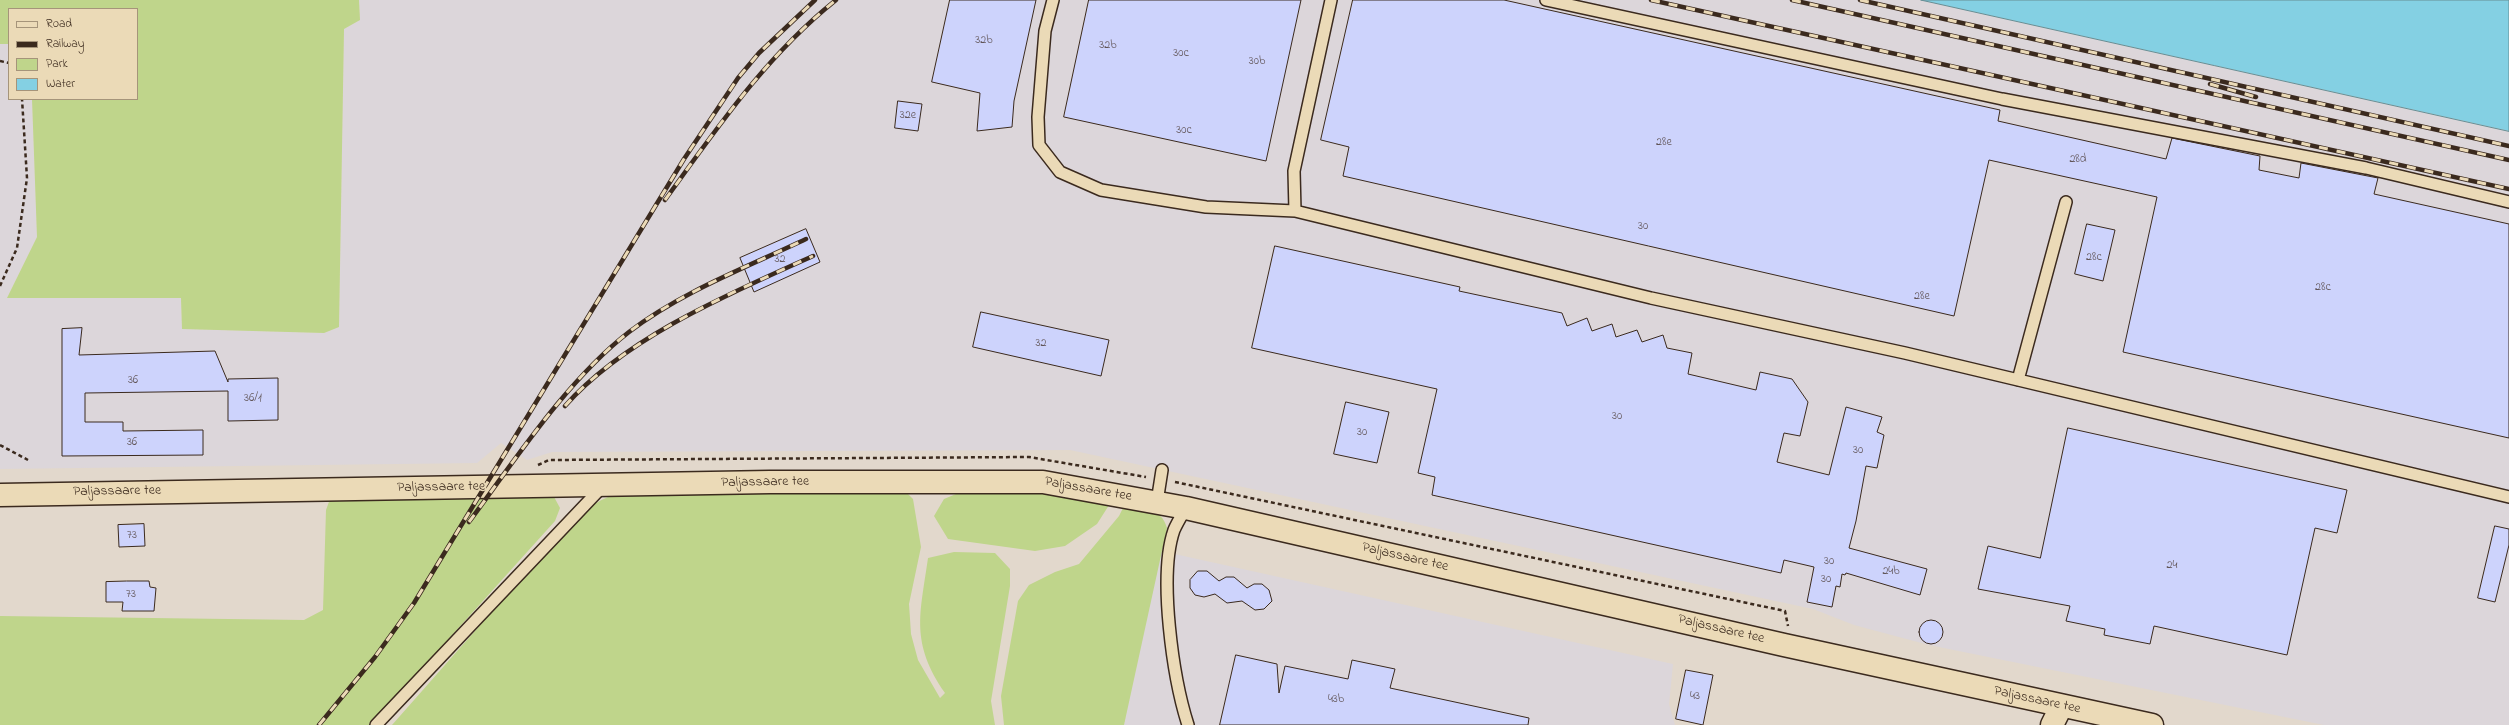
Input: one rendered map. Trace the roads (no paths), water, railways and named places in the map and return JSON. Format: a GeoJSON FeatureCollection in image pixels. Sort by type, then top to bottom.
{"type":"FeatureCollection","features":[{"type":"Feature","properties":{"kind":"street","name":"Paljassaare tee"},"geometry":{"type":"LineString","coordinates":[[0,495],[770,482],[1044,482],[1186,508],[2056,716],[2152,725]]}},
{"type":"Feature","properties":{"kind":"lane"},"geometry":{"type":"LineString","coordinates":[[1053,0],[1045,31],[1038,118],[1040,145],[1060,172],[1101,190],[1206,207],[1295,211],[1651,298],[2018,380],[2509,497]]}},
{"type":"Feature","properties":{"kind":"lane"},"geometry":{"type":"LineString","coordinates":[[1295,211],[1294,171],[1331,0]]}},
{"type":"Feature","properties":{"kind":"lane"},"geometry":{"type":"LineString","coordinates":[[1546,0],[2002,99],[2366,168],[2509,202]]}},
{"type":"Feature","properties":{"kind":"lane"},"geometry":{"type":"LineString","coordinates":[[2018,380],[2066,202]]}},
{"type":"Feature","properties":{"kind":"lane"},"geometry":{"type":"LineString","coordinates":[[1158,502],[1162,470]]}},
{"type":"Feature","properties":{"kind":"lane"},"geometry":{"type":"LineString","coordinates":[[376,725],[603,486]]}},
{"type":"Feature","properties":{"kind":"lane"},"geometry":{"type":"LineString","coordinates":[[1186,508],[1174,530],[1167,571],[1177,674],[1188,725]]}},
{"type":"Feature","properties":{"kind":"water"},"geometry":{"type":"Polygon","coordinates":[[[1921,0],[2509,0],[2509,131],[1921,0]]]}},
{"type":"Feature","properties":{"kind":"railway"},"geometry":{"type":"LineString","coordinates":[[319,725],[375,657],[414,603],[684,159],[738,78],[759,53],[815,0]]}},
{"type":"Feature","properties":{"kind":"railway"},"geometry":{"type":"LineString","coordinates":[[665,200],[704,146],[765,69],[787,45],[836,0]]}},
{"type":"Feature","properties":{"kind":"railway"},"geometry":{"type":"LineString","coordinates":[[1651,0],[2509,189]]}},
{"type":"Feature","properties":{"kind":"railway"},"geometry":{"type":"LineString","coordinates":[[1792,0],[2509,160]]}},
{"type":"Feature","properties":{"kind":"railway"},"geometry":{"type":"LineString","coordinates":[[1860,0],[2509,146]]}},
{"type":"Feature","properties":{"kind":"railway"},"geometry":{"type":"LineString","coordinates":[[2210,84],[2256,97]]}},
{"type":"Feature","properties":{"kind":"railway"},"geometry":{"type":"LineString","coordinates":[[469,522],[523,447],[563,397],[606,351],[649,318],[692,292],[806,239]]}},
{"type":"Feature","properties":{"kind":"railway"},"geometry":{"type":"LineString","coordinates":[[565,406],[590,381],[618,359],[649,338],[681,319],[748,285],[813,256]]}}]}
